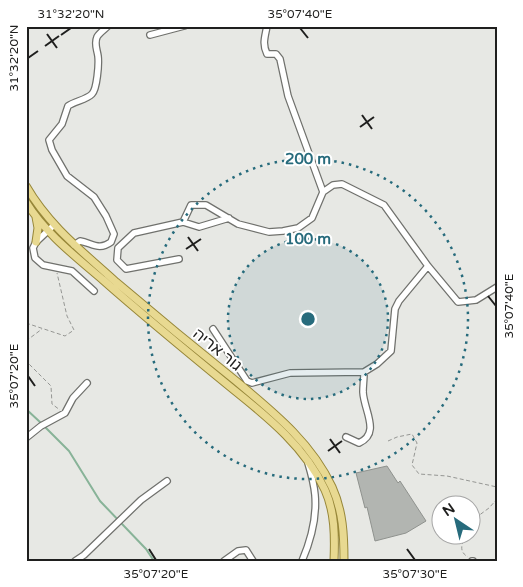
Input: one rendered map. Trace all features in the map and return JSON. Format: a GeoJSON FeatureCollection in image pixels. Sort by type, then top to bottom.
{"type":"FeatureCollection","features":[{"type":"Feature","properties":{"kind":"main road","name":"גור אריה"},"geometry":{"type":"LineString","coordinates":[[26,186],[51,228],[68,251],[274,424],[294,443],[308,461],[325,490],[334,529],[334,561]]}},
{"type":"Feature","properties":{"kind":"main road","name":"גור אריה"},"geometry":{"type":"LineString","coordinates":[[26,202],[35,214],[51,228],[74,245],[159,319],[258,399],[304,443],[322,468],[337,499],[343,524],[344,561]]}},
{"type":"Feature","properties":{"kind":"main road"},"geometry":{"type":"LineString","coordinates":[[35,214],[38,228],[36,242]]}},
{"type":"Feature","properties":{"kind":"street"},"geometry":{"type":"LineString","coordinates":[[74,245],[80,241],[102,247],[111,242],[114,234],[106,216],[94,197],[67,176],[52,150],[49,140],[62,124],[68,106],[87,98],[93,93],[98,57],[95,48],[96,40],[108,26]]}},
{"type":"Feature","properties":{"kind":"street"},"geometry":{"type":"LineString","coordinates":[[150,35],[184,26]]}},
{"type":"Feature","properties":{"kind":"street"},"geometry":{"type":"LineString","coordinates":[[266,26],[263,44],[265,50],[267,54],[276,54],[280,59],[288,96],[323,192]]}},
{"type":"Feature","properties":{"kind":"street"},"geometry":{"type":"LineString","coordinates":[[184,222],[191,205],[206,205],[238,224],[269,232],[298,228],[312,218],[323,192],[333,185],[342,184],[384,205],[428,266],[458,302],[476,300],[497,287]]}},
{"type":"Feature","properties":{"kind":"street"},"geometry":{"type":"LineString","coordinates":[[178,259],[126,269],[117,260],[118,248],[134,233],[184,222],[199,227],[229,218]]}},
{"type":"Feature","properties":{"kind":"street"},"geometry":{"type":"LineString","coordinates":[[51,228],[36,242],[33,253],[39,263],[72,271],[94,291]]}},
{"type":"Feature","properties":{"kind":"street"},"geometry":{"type":"LineString","coordinates":[[213,329],[246,380],[252,383],[290,373],[364,372],[377,364],[391,351],[395,309],[399,301],[428,266]]}},
{"type":"Feature","properties":{"kind":"street"},"geometry":{"type":"LineString","coordinates":[[346,437],[359,443],[370,435],[369,417],[363,393],[364,372]]}},
{"type":"Feature","properties":{"kind":"street"},"geometry":{"type":"LineString","coordinates":[[26,438],[41,426],[65,413],[73,398],[87,383]]}},
{"type":"Feature","properties":{"kind":"street"},"geometry":{"type":"LineString","coordinates":[[302,561],[312,537],[315,507],[315,494],[308,461]]}},
{"type":"Feature","properties":{"kind":"street"},"geometry":{"type":"LineString","coordinates":[[75,561],[84,555],[141,500],[167,481]]}},
{"type":"Feature","properties":{"kind":"street"},"geometry":{"type":"LineString","coordinates":[[224,561],[238,551],[246,550],[253,561]]}},
{"type":"Feature","properties":{"kind":"path"},"geometry":{"type":"LineString","coordinates":[[26,323],[65,336],[74,330],[67,316],[57,273],[60,268]]}},
{"type":"Feature","properties":{"kind":"path"},"geometry":{"type":"LineString","coordinates":[[26,341],[42,328]]}},
{"type":"Feature","properties":{"kind":"path"},"geometry":{"type":"LineString","coordinates":[[26,359],[51,386],[52,404],[65,413]]}},
{"type":"Feature","properties":{"kind":"path"},"geometry":{"type":"LineString","coordinates":[[388,441],[412,434],[417,443],[412,465],[419,474],[447,476],[497,487]]}},
{"type":"Feature","properties":{"kind":"path"},"geometry":{"type":"LineString","coordinates":[[480,515],[497,499]]}},
{"type":"Feature","properties":{"kind":"path"},"geometry":{"type":"LineString","coordinates":[[462,544],[461,548],[463,554],[473,561]]}},
{"type":"Feature","properties":{"kind":"building"},"geometry":{"type":"Polygon","coordinates":[[[387,466],[398,483],[400,481],[426,521],[406,533],[375,541],[356,473],[387,466]]]}},
{"type":"Feature","properties":{"kind":"waterway"},"geometry":{"type":"LineString","coordinates":[[26,409],[41,423]]}},
{"type":"Feature","properties":{"kind":"waterway"},"geometry":{"type":"LineString","coordinates":[[44,426],[69,451],[100,501],[146,549],[154,561]]}}]}
